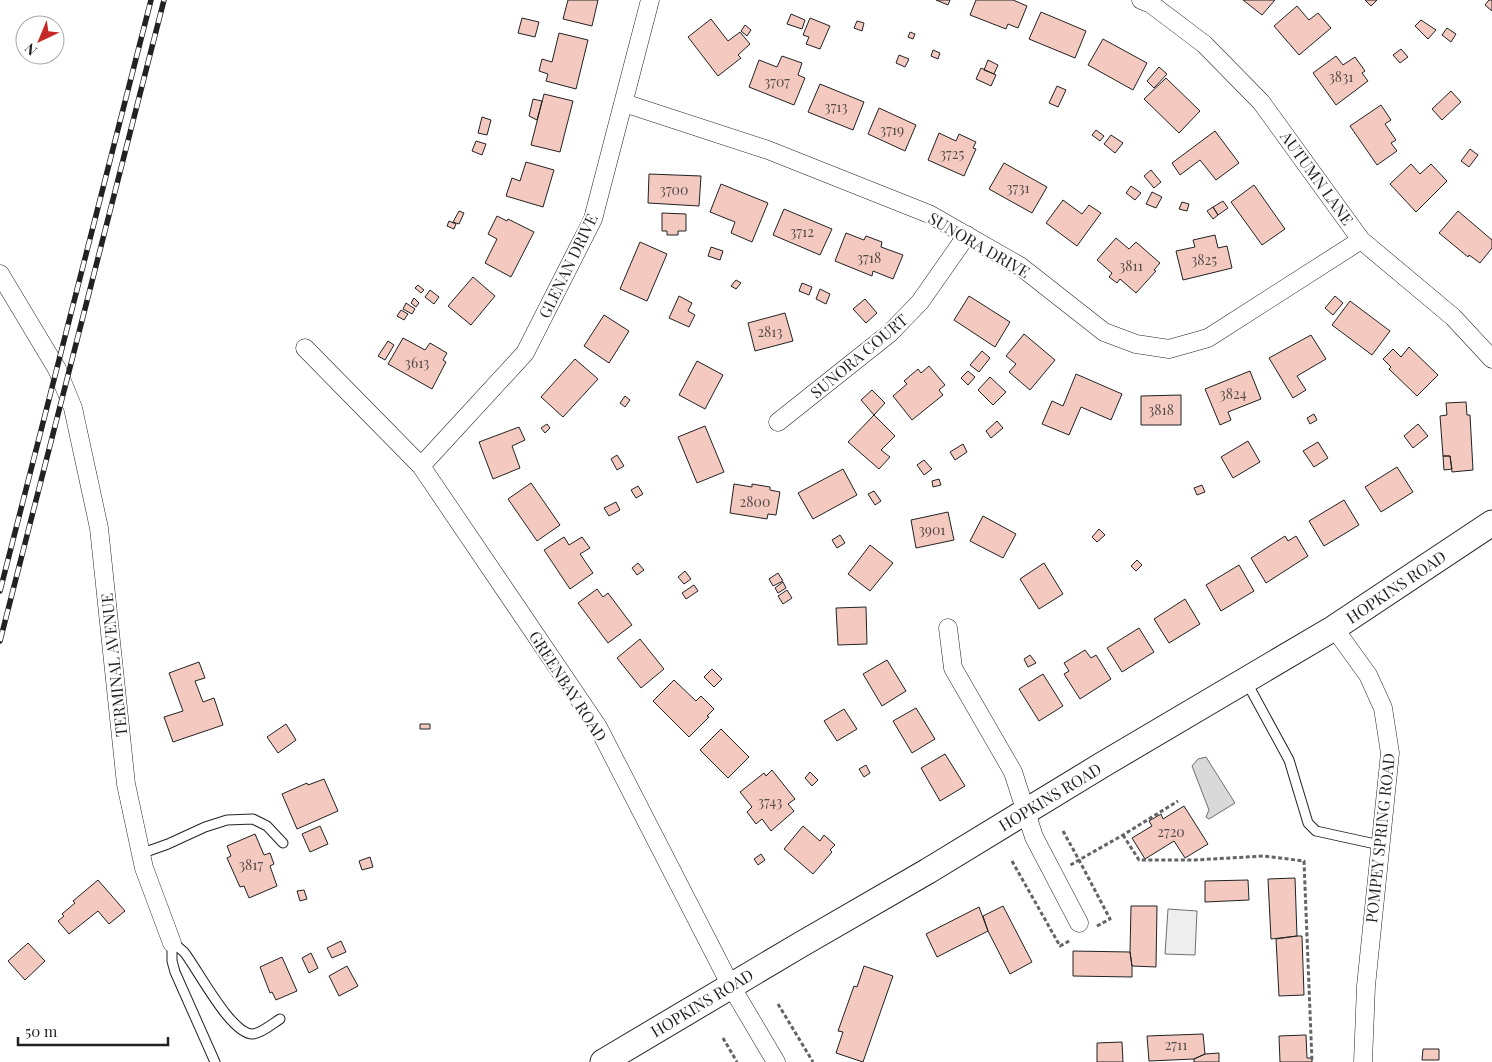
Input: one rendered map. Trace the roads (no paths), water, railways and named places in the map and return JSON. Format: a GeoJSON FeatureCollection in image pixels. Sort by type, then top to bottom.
{"type":"FeatureCollection","features":[{"type":"Feature","properties":{"kind":"main road","name":"HOPKINS ROAD"},"geometry":{"type":"LineString","coordinates":[[603,1062],[928,871],[1334,628],[1492,523]]}},
{"type":"Feature","properties":{"kind":"street","name":"GLENAN DRIVE"},"geometry":{"type":"LineString","coordinates":[[421,466],[525,353],[593,219],[650,0]]}},
{"type":"Feature","properties":{"kind":"street","name":"AUTUMN LANE"},"geometry":{"type":"LineString","coordinates":[[1141,0],[1151,4],[1204,44],[1261,102],[1361,240],[1453,317],[1492,359]]}},
{"type":"Feature","properties":{"kind":"street","name":"SUNORA DRIVE"},"geometry":{"type":"LineString","coordinates":[[624,103],[768,150],[929,214],[1020,266],[1104,332],[1136,344],[1169,349],[1208,338],[1361,240]]}},
{"type":"Feature","properties":{"kind":"street","name":"SUNORA COURT"},"geometry":{"type":"LineString","coordinates":[[778,422],[890,333],[920,302],[967,235]]}},
{"type":"Feature","properties":{"kind":"street","name":"TERMINAL AVENUE"},"geometry":{"type":"LineString","coordinates":[[0,274],[57,370],[73,408],[99,528],[126,784],[144,868],[172,943]]}},
{"type":"Feature","properties":{"kind":"street","name":"GREENBAY ROAD"},"geometry":{"type":"LineString","coordinates":[[305,348],[421,466],[598,728],[731,986],[776,1062]]}},
{"type":"Feature","properties":{"kind":"street"},"geometry":{"type":"LineString","coordinates":[[948,628],[953,668],[1013,772],[1038,845],[1083,929]]}},
{"type":"Feature","properties":{"kind":"street","name":"POMPEY SPRING ROAD"},"geometry":{"type":"LineString","coordinates":[[1334,628],[1368,675],[1383,708],[1390,753],[1366,986],[1363,1062]]}},
{"type":"Feature","properties":{"kind":"lane"},"geometry":{"type":"LineString","coordinates":[[1246,680],[1289,760],[1308,823],[1316,831],[1380,845]]}},
{"type":"Feature","properties":{"kind":"lane"},"geometry":{"type":"LineString","coordinates":[[140,854],[227,820],[253,819],[267,826],[283,843]]}},
{"type":"Feature","properties":{"kind":"lane"},"geometry":{"type":"LineString","coordinates":[[172,943],[183,952],[210,993],[240,1030],[252,1034],[265,1029],[280,1018]]}},
{"type":"Feature","properties":{"kind":"lane","name":"TERMINAL AVENUE"},"geometry":{"type":"LineString","coordinates":[[172,943],[172,961],[175,972],[215,1062]]}},
{"type":"Feature","properties":{"kind":"railway"},"geometry":{"type":"LineString","coordinates":[[0,591],[151,0]]}},
{"type":"Feature","properties":{"kind":"railway"},"geometry":{"type":"LineString","coordinates":[[0,641],[164,0]]}}]}
